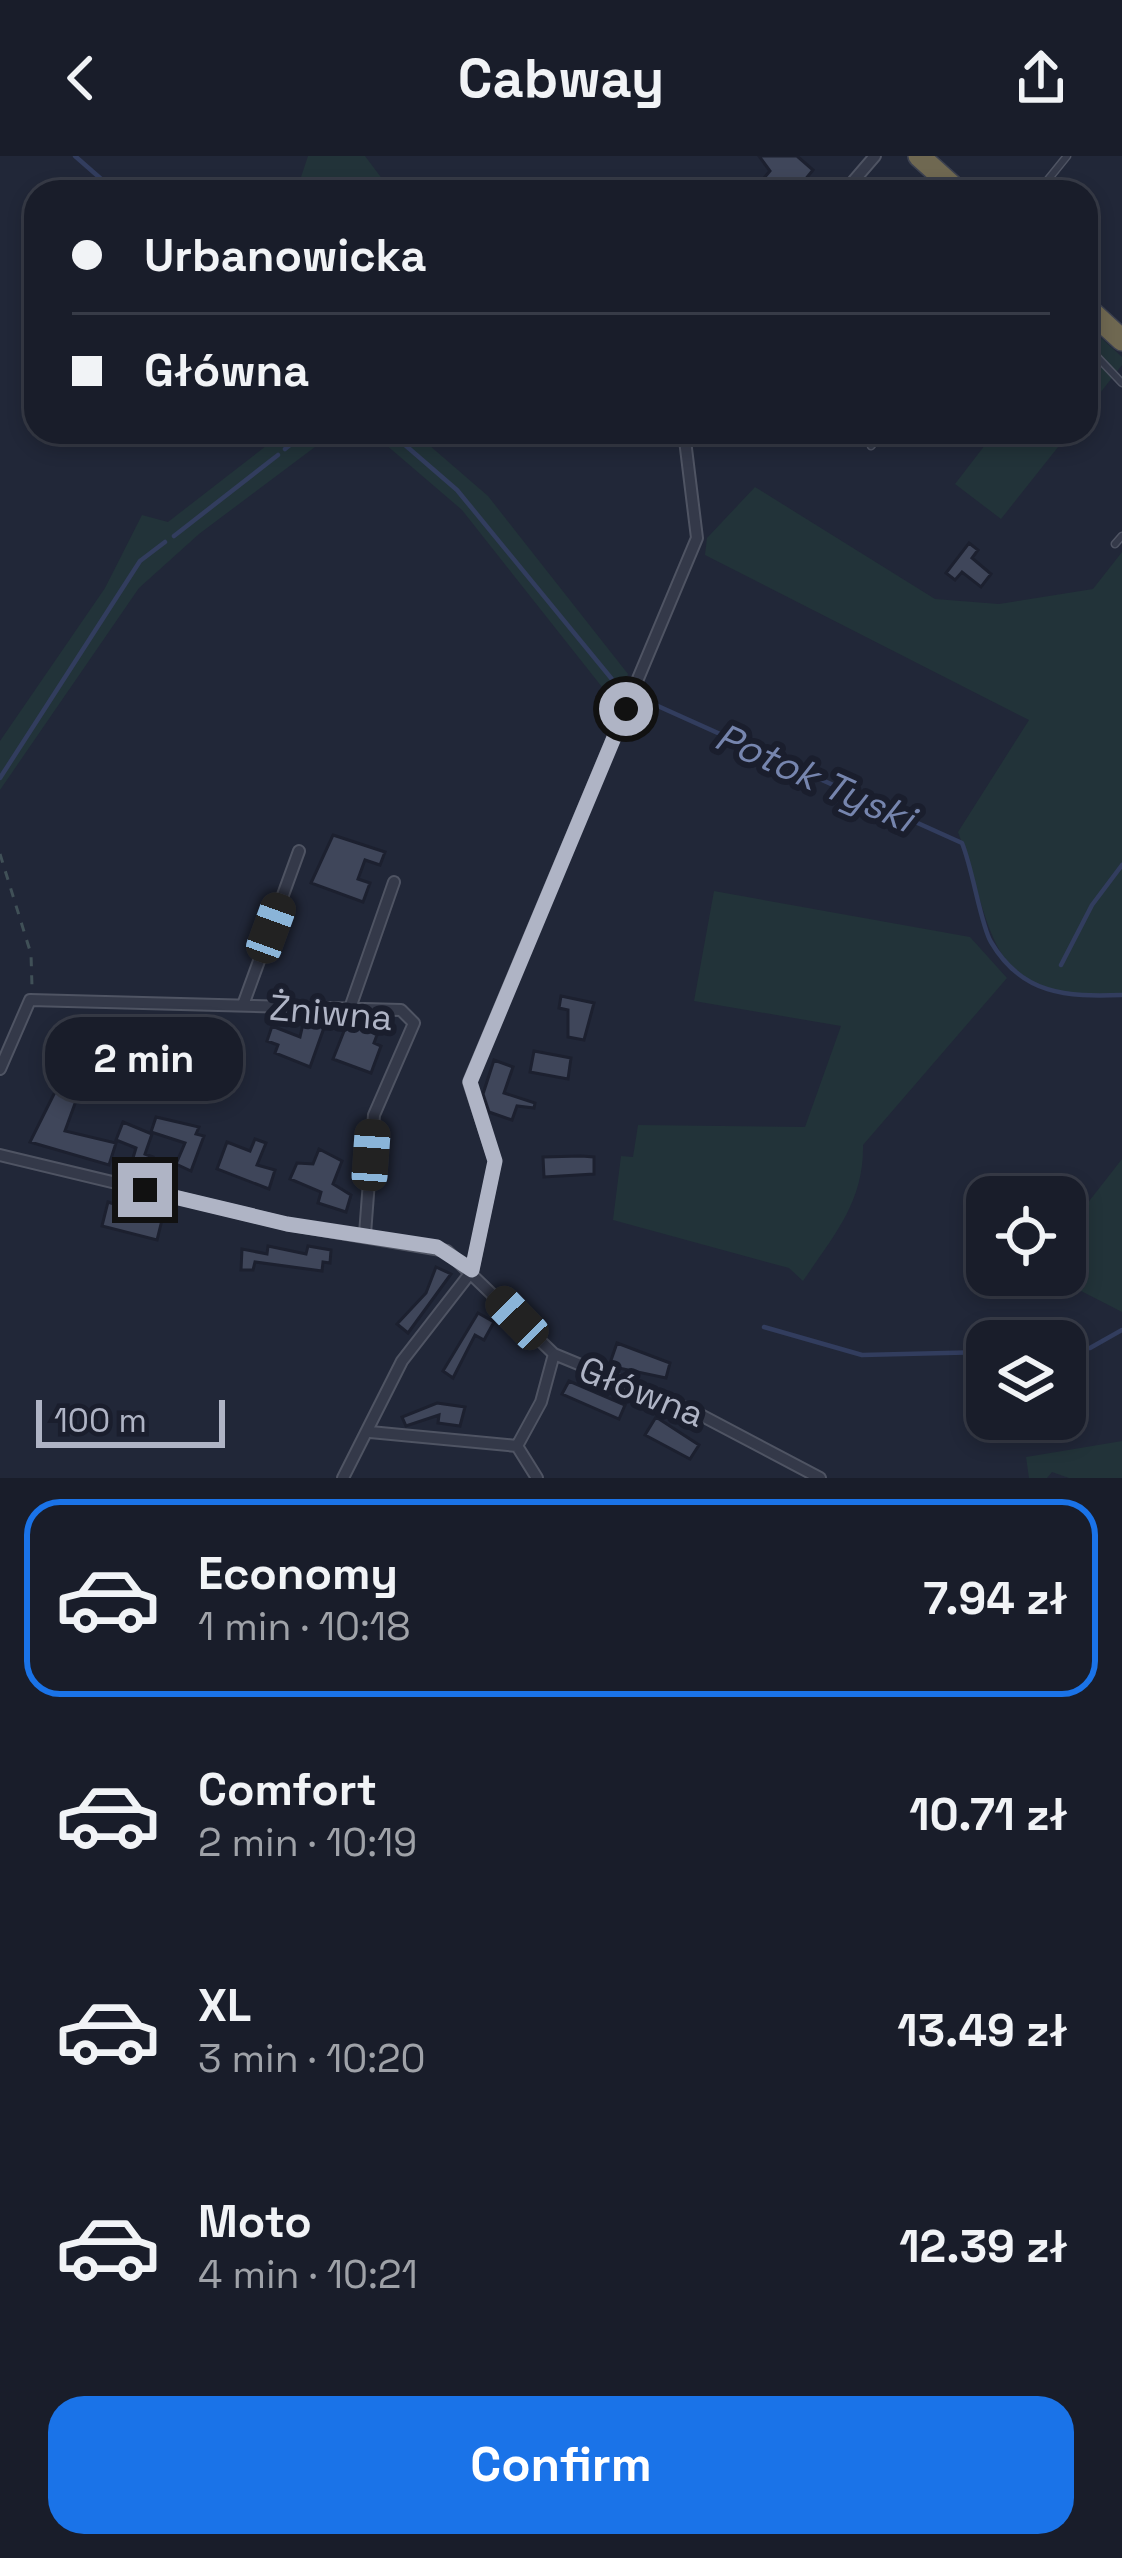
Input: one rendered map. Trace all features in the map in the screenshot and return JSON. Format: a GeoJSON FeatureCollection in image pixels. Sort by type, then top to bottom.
{"type":"FeatureCollection","features":[{"type":"Feature","properties":{"kind":"highway"},"geometry":{"type":"LineString","coordinates":[[919,156],[946,180]]}},
{"type":"Feature","properties":{"kind":"street"},"geometry":{"type":"LineString","coordinates":[[854,180],[875,156]]}},
{"type":"Feature","properties":{"kind":"street"},"geometry":{"type":"LineString","coordinates":[[343,1478],[402,1361],[472,1270],[495,1161],[470,1082],[697,538],[685,444]]}},
{"type":"Feature","properties":{"kind":"street"},"geometry":{"type":"LineString","coordinates":[[243,1005],[298,851]]}},
{"type":"Feature","properties":{"kind":"street"},"geometry":{"type":"LineString","coordinates":[[350,1008],[394,882]]}},
{"type":"Feature","properties":{"kind":"street"},"geometry":{"type":"LineString","coordinates":[[0,1069],[30,1000]]}},
{"type":"Feature","properties":{"kind":"street","name":"Żniwna"},"geometry":{"type":"LineString","coordinates":[[30,1000],[401,1010],[414,1023],[374,1115],[365,1234]]}},
{"type":"Feature","properties":{"kind":"street","name":"Główna"},"geometry":{"type":"LineString","coordinates":[[0,1155],[287,1224],[437,1247],[472,1270],[554,1354],[695,1412],[820,1478]]}},
{"type":"Feature","properties":{"kind":"street"},"geometry":{"type":"LineString","coordinates":[[517,1446],[541,1402],[554,1354]]}},
{"type":"Feature","properties":{"kind":"street"},"geometry":{"type":"LineString","coordinates":[[370,1432],[517,1446]]}},
{"type":"Feature","properties":{"kind":"street"},"geometry":{"type":"LineString","coordinates":[[517,1446],[537,1478]]}},
{"type":"Feature","properties":{"kind":"lane"},"geometry":{"type":"LineString","coordinates":[[1047,180],[1067,156]]}},
{"type":"Feature","properties":{"kind":"lane"},"geometry":{"type":"LineString","coordinates":[[1098,358],[1122,383]]}},
{"type":"Feature","properties":{"kind":"lane"},"geometry":{"type":"LineString","coordinates":[[1115,544],[1122,536]]}},
{"type":"Feature","properties":{"kind":"path"},"geometry":{"type":"LineString","coordinates":[[0,854],[31,954],[30,1000]]}},
{"type":"Feature","properties":{"kind":"shaded area"},"geometry":{"type":"Polygon","coordinates":[[[308,156],[365,156],[383,180],[300,180],[308,156]]]}},
{"type":"Feature","properties":{"kind":"shaded area"},"geometry":{"type":"Polygon","coordinates":[[[1098,335],[1122,357],[1122,365],[1098,396],[1098,335]]]}},
{"type":"Feature","properties":{"kind":"shaded area"},"geometry":{"type":"Polygon","coordinates":[[[269,444],[319,444],[199,534],[139,588],[0,790],[0,741],[105,588],[142,515],[168,522],[269,444]]]}},
{"type":"Feature","properties":{"kind":"shaded area"},"geometry":{"type":"Polygon","coordinates":[[[385,444],[428,444],[488,496],[628,674],[617,706],[462,510],[385,444]]]}},
{"type":"Feature","properties":{"kind":"shaded area"},"geometry":{"type":"Polygon","coordinates":[[[986,444],[1060,444],[1001,519],[955,484],[986,444]]]}},
{"type":"Feature","properties":{"kind":"shaded area"},"geometry":{"type":"Polygon","coordinates":[[[755,487],[935,599],[999,604],[1093,589],[1122,552],[1122,995],[1043,987],[1020,974],[1003,956],[981,903],[958,832],[1029,720],[705,555],[707,538],[755,487]]]}},
{"type":"Feature","properties":{"kind":"shaded area"},"geometry":{"type":"Polygon","coordinates":[[[714,891],[970,937],[1007,978],[863,1145],[853,1201],[803,1281],[789,1268],[613,1220],[621,1156],[633,1157],[638,1125],[805,1127],[841,1026],[694,1001],[714,891]]]}},
{"type":"Feature","properties":{"kind":"shaded area"},"geometry":{"type":"Polygon","coordinates":[[[1122,1159],[1122,1312],[1086,1294],[1086,1205],[1122,1159]]]}},
{"type":"Feature","properties":{"kind":"shaded area"},"geometry":{"type":"Polygon","coordinates":[[[1122,1441],[1122,1478],[1069,1478],[1052,1472],[1047,1478],[1029,1478],[1026,1457],[1122,1441]]]}},
{"type":"Feature","properties":{"kind":"building"},"geometry":{"type":"Polygon","coordinates":[[[759,156],[797,156],[813,170],[805,180],[762,180],[770,171],[759,156]]]}},
{"type":"Feature","properties":{"kind":"building"},"geometry":{"type":"Polygon","coordinates":[[[969,543],[978,550],[972,558],[991,574],[981,587],[962,572],[955,580],[946,573],[969,543]]]}},
{"type":"Feature","properties":{"kind":"building"},"geometry":{"type":"Polygon","coordinates":[[[333,835],[385,852],[380,865],[365,860],[358,879],[370,883],[363,902],[311,883],[333,835]]]}},
{"type":"Feature","properties":{"kind":"building"},"geometry":{"type":"Polygon","coordinates":[[[561,996],[594,1003],[584,1040],[568,1037],[568,1010],[559,1008],[561,996]]]}},
{"type":"Feature","properties":{"kind":"building"},"geometry":{"type":"Polygon","coordinates":[[[89,1017],[138,1038],[131,1054],[82,1034],[89,1017]]]}},
{"type":"Feature","properties":{"kind":"building"},"geometry":{"type":"Polygon","coordinates":[[[313,1019],[326,1022],[310,1067],[275,1053],[278,1045],[267,1041],[272,1026],[300,1037],[303,1024],[311,1026],[313,1019]]]}},
{"type":"Feature","properties":{"kind":"building"},"geometry":{"type":"Polygon","coordinates":[[[348,1021],[377,1035],[374,1043],[381,1046],[371,1073],[333,1059],[348,1021]]]}},
{"type":"Feature","properties":{"kind":"building"},"geometry":{"type":"Polygon","coordinates":[[[534,1051],[571,1058],[568,1079],[530,1072],[534,1051]]]}},
{"type":"Feature","properties":{"kind":"building"},"geometry":{"type":"Polygon","coordinates":[[[494,1060],[513,1067],[504,1093],[535,1103],[534,1108],[517,1106],[512,1120],[489,1112],[483,1094],[494,1060]]]}},
{"type":"Feature","properties":{"kind":"building"},"geometry":{"type":"Polygon","coordinates":[[[56,1090],[77,1098],[65,1131],[116,1143],[109,1165],[30,1142],[56,1090]]]}},
{"type":"Feature","properties":{"kind":"building"},"geometry":{"type":"Polygon","coordinates":[[[156,1117],[199,1127],[196,1134],[204,1136],[191,1171],[176,1164],[185,1143],[151,1132],[156,1117]]]}},
{"type":"Feature","properties":{"kind":"building"},"geometry":{"type":"Polygon","coordinates":[[[123,1122],[152,1134],[145,1154],[153,1157],[148,1174],[130,1168],[136,1148],[116,1140],[123,1122]]]}},
{"type":"Feature","properties":{"kind":"building"},"geometry":{"type":"Polygon","coordinates":[[[255,1139],[266,1143],[257,1165],[275,1170],[269,1189],[217,1169],[227,1142],[250,1151],[255,1139]]]}},
{"type":"Feature","properties":{"kind":"building"},"geometry":{"type":"Polygon","coordinates":[[[319,1149],[342,1161],[333,1184],[351,1195],[346,1212],[318,1203],[321,1192],[290,1179],[297,1163],[313,1164],[319,1149]]]}},
{"type":"Feature","properties":{"kind":"building"},"geometry":{"type":"Polygon","coordinates":[[[543,1157],[594,1157],[594,1174],[544,1177],[543,1157]]]}},
{"type":"Feature","properties":{"kind":"building"},"geometry":{"type":"Polygon","coordinates":[[[108,1202],[162,1220],[157,1240],[102,1226],[108,1202]]]}},
{"type":"Feature","properties":{"kind":"building"},"geometry":{"type":"Polygon","coordinates":[[[268,1246],[306,1254],[308,1246],[331,1250],[330,1263],[323,1262],[322,1271],[255,1262],[253,1270],[241,1270],[242,1249],[267,1254],[268,1246]]]}},
{"type":"Feature","properties":{"kind":"building"},"geometry":{"type":"Polygon","coordinates":[[[436,1267],[451,1274],[408,1333],[397,1324],[426,1293],[436,1267]]]}},
{"type":"Feature","properties":{"kind":"building"},"geometry":{"type":"Polygon","coordinates":[[[478,1313],[494,1322],[484,1340],[475,1335],[453,1378],[443,1371],[478,1313]]]}},
{"type":"Feature","properties":{"kind":"building"},"geometry":{"type":"Polygon","coordinates":[[[617,1343],[670,1363],[666,1378],[609,1366],[617,1343]]]}},
{"type":"Feature","properties":{"kind":"building"},"geometry":{"type":"Polygon","coordinates":[[[569,1381],[625,1405],[619,1419],[562,1394],[569,1381]]]}},
{"type":"Feature","properties":{"kind":"building"},"geometry":{"type":"Polygon","coordinates":[[[437,1403],[465,1407],[460,1426],[438,1423],[439,1415],[406,1426],[402,1417],[437,1403]]]}},
{"type":"Feature","properties":{"kind":"building"},"geometry":{"type":"Polygon","coordinates":[[[656,1417],[699,1445],[690,1459],[645,1435],[656,1417]]]}},
{"type":"Feature","properties":{"kind":"waterway","name":"Potok Tyski"},"geometry":{"type":"LineString","coordinates":[[75,156],[102,180]]}},
{"type":"Feature","properties":{"kind":"waterway"},"geometry":{"type":"LineString","coordinates":[[285,449],[291,444]]}},
{"type":"Feature","properties":{"kind":"waterway","name":"Potok Tyski"},"geometry":{"type":"LineString","coordinates":[[404,444],[457,490],[620,689],[962,843],[987,934],[1003,960],[1032,983],[1048,989],[1122,995]]}},
{"type":"Feature","properties":{"kind":"waterway"},"geometry":{"type":"LineString","coordinates":[[174,536],[278,455]]}},
{"type":"Feature","properties":{"kind":"waterway"},"geometry":{"type":"LineString","coordinates":[[0,778],[140,561],[165,542]]}},
{"type":"Feature","properties":{"kind":"waterway"},"geometry":{"type":"LineString","coordinates":[[1061,965],[1092,905],[1122,865]]}},
{"type":"Feature","properties":{"kind":"waterway"},"geometry":{"type":"LineString","coordinates":[[764,1327],[862,1355],[966,1353]]}},
{"type":"Feature","properties":{"kind":"waterway"},"geometry":{"type":"LineString","coordinates":[[1086,1348],[1122,1330]]}},
{"type":"Feature","properties":{"kind":"route"},"geometry":{"type":"LineString","coordinates":[[145,1190],[287,1224],[437,1247],[472,1270],[490,1205],[495,1161],[490,1135],[470,1095],[470,1082],[626,709]]}}]}
